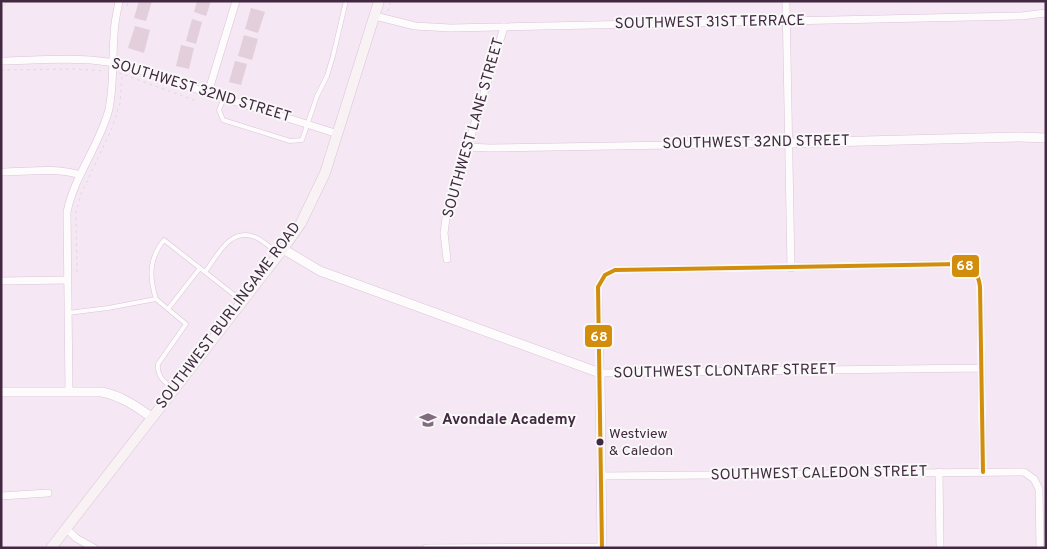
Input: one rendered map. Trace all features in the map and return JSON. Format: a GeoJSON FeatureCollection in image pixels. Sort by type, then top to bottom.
{"type":"FeatureCollection","features":[{"type":"Feature","properties":{"kind":"main road","name":"SOUTHWEST BURLINGAME ROAD"},"geometry":{"type":"LineString","coordinates":[[50,548],[281,252],[301,223],[319,188],[338,134],[379,1]]}},
{"type":"Feature","properties":{"kind":"street"},"geometry":{"type":"LineString","coordinates":[[69,391],[68,212],[72,192],[104,123],[112,92],[114,34],[119,1]]}},
{"type":"Feature","properties":{"kind":"street"},"geometry":{"type":"LineString","coordinates":[[208,93],[236,1]]}},
{"type":"Feature","properties":{"kind":"street"},"geometry":{"type":"LineString","coordinates":[[786,1],[791,268]]}},
{"type":"Feature","properties":{"kind":"street","name":"SOUTHWEST 31ST TERRACE"},"geometry":{"type":"LineString","coordinates":[[374,16],[395,22],[429,27],[504,27],[1021,16],[1046,13]]}},
{"type":"Feature","properties":{"kind":"street","name":"SOUTHWEST LANE STREET"},"geometry":{"type":"LineString","coordinates":[[447,259],[444,233],[446,218],[504,27]]}},
{"type":"Feature","properties":{"kind":"street","name":"SOUTHWEST 32ND STREET"},"geometry":{"type":"LineString","coordinates":[[1,61],[90,60],[132,66],[208,93],[338,134]]}},
{"type":"Feature","properties":{"kind":"street","name":"SOUTHWEST 32ND STREET"},"geometry":{"type":"LineString","coordinates":[[467,147],[1046,138]]}},
{"type":"Feature","properties":{"kind":"street"},"geometry":{"type":"LineString","coordinates":[[1,172],[55,171],[71,172],[80,175]]}},
{"type":"Feature","properties":{"kind":"street","name":"SOUTHWEST CLONTARF STREET"},"geometry":{"type":"LineString","coordinates":[[281,252],[320,271],[600,373],[981,368]]}},
{"type":"Feature","properties":{"kind":"street"},"geometry":{"type":"LineString","coordinates":[[426,548],[602,547],[598,287],[603,277],[614,270],[961,264],[974,272],[980,287],[983,472]]}},
{"type":"Feature","properties":{"kind":"street"},"geometry":{"type":"LineString","coordinates":[[1,281],[67,280]]}},
{"type":"Feature","properties":{"kind":"street"},"geometry":{"type":"LineString","coordinates":[[1,392],[91,391],[113,394],[130,402],[151,418]]}},
{"type":"Feature","properties":{"kind":"street","name":"SOUTHWEST CALEDON STREET"},"geometry":{"type":"LineString","coordinates":[[601,476],[1018,471],[1034,478],[1039,489],[1040,548]]}},
{"type":"Feature","properties":{"kind":"street"},"geometry":{"type":"LineString","coordinates":[[939,472],[940,548]]}},
{"type":"Feature","properties":{"kind":"street"},"geometry":{"type":"LineString","coordinates":[[1,496],[48,493]]}},
{"type":"Feature","properties":{"kind":"street"},"geometry":{"type":"LineString","coordinates":[[66,528],[76,538],[94,548]]}},
{"type":"Feature","properties":{"kind":"lane"},"geometry":{"type":"LineString","coordinates":[[224,98],[219,110],[223,120],[282,139],[290,141],[302,140],[333,56],[346,1]]}},
{"type":"Feature","properties":{"kind":"lane"},"geometry":{"type":"LineString","coordinates":[[205,272],[229,240],[238,235],[257,238],[281,252]]}},
{"type":"Feature","properties":{"kind":"lane"},"geometry":{"type":"LineString","coordinates":[[173,389],[157,372],[158,364],[186,324],[156,298],[151,274],[152,261],[157,249],[164,240],[242,301]]}},
{"type":"Feature","properties":{"kind":"lane"},"geometry":{"type":"LineString","coordinates":[[168,309],[200,268]]}},
{"type":"Feature","properties":{"kind":"lane"},"geometry":{"type":"LineString","coordinates":[[68,313],[108,308],[156,298]]}},
{"type":"Feature","properties":{"kind":"path"},"geometry":{"type":"LineString","coordinates":[[388,11],[391,1]]}},
{"type":"Feature","properties":{"kind":"path"},"geometry":{"type":"LineString","coordinates":[[1,70],[74,69],[112,72],[197,100]]}},
{"type":"Feature","properties":{"kind":"building"},"geometry":{"type":"Polygon","coordinates":[[[139,1],[152,1],[146,21],[134,18],[139,1]]]}},
{"type":"Feature","properties":{"kind":"building"},"geometry":{"type":"Polygon","coordinates":[[[197,1],[211,1],[206,16],[194,12],[197,1]]]}},
{"type":"Feature","properties":{"kind":"building"},"geometry":{"type":"Polygon","coordinates":[[[251,8],[265,12],[258,33],[245,29],[251,8]]]}},
{"type":"Feature","properties":{"kind":"building"},"geometry":{"type":"Polygon","coordinates":[[[192,19],[202,22],[196,44],[186,41],[192,19]]]}},
{"type":"Feature","properties":{"kind":"building"},"geometry":{"type":"Polygon","coordinates":[[[135,26],[150,30],[144,53],[128,48],[135,26]]]}},
{"type":"Feature","properties":{"kind":"building"},"geometry":{"type":"Polygon","coordinates":[[[244,35],[258,39],[252,60],[238,56],[244,35]]]}},
{"type":"Feature","properties":{"kind":"building"},"geometry":{"type":"Polygon","coordinates":[[[181,45],[194,48],[189,69],[176,66],[181,45]]]}},
{"type":"Feature","properties":{"kind":"building"},"geometry":{"type":"Polygon","coordinates":[[[235,61],[247,64],[241,85],[229,82],[235,61]]]}},
{"type":"Feature","properties":{"kind":"transit line","name":"68"},"geometry":{"type":"LineString","coordinates":[[602,548],[598,287],[605,275],[615,270],[961,264],[968,267],[976,275],[980,287],[983,472]]}},
{"type":"Feature","properties":{"kind":"place","name":"Avondale Academy"},"geometry":{"type":"Point","coordinates":[428,420]}},
{"type":"Feature","properties":{"kind":"place","name":"Westview & Caledon"},"geometry":{"type":"Point","coordinates":[600,442]}}]}
